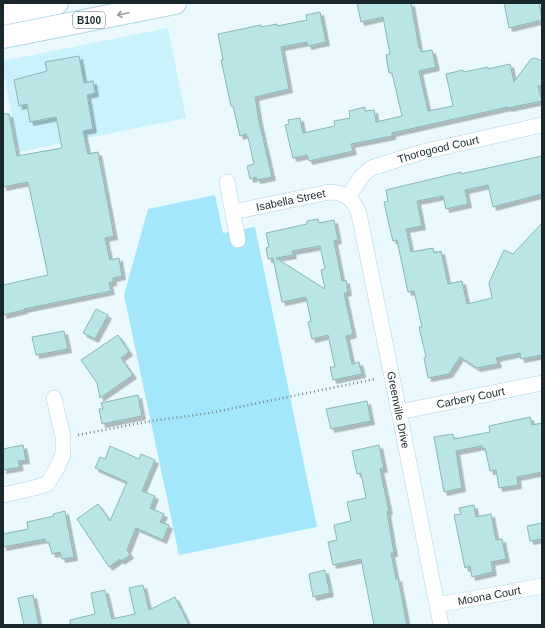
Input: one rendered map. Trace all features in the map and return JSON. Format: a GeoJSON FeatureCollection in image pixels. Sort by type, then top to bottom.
{"type":"FeatureCollection","features":[{"type":"Feature","properties":{"kind":"main road"},"geometry":{"type":"LineString","coordinates":[[3,14],[57,3]]}},
{"type":"Feature","properties":{"kind":"main road","name":"B100"},"geometry":{"type":"LineString","coordinates":[[3,37],[175,3]]}},
{"type":"Feature","properties":{"kind":"street","name":"Thorogood Court"},"geometry":{"type":"LineString","coordinates":[[348,197],[362,176],[371,168],[422,152],[542,125]]}},
{"type":"Feature","properties":{"kind":"street"},"geometry":{"type":"LineString","coordinates":[[227,182],[238,240]]}},
{"type":"Feature","properties":{"kind":"street","name":"Isabella Street"},"geometry":{"type":"LineString","coordinates":[[233,212],[329,192],[339,192],[348,197]]}},
{"type":"Feature","properties":{"kind":"street","name":"Greenville Drive"},"geometry":{"type":"LineString","coordinates":[[348,197],[356,206],[359,214],[400,412],[441,625]]}},
{"type":"Feature","properties":{"kind":"street","name":"Carbery Court"},"geometry":{"type":"LineString","coordinates":[[400,412],[542,383]]}},
{"type":"Feature","properties":{"kind":"street"},"geometry":{"type":"LineString","coordinates":[[3,495],[47,484],[56,470],[63,454],[63,437],[54,398]]}},
{"type":"Feature","properties":{"kind":"street","name":"Moona Court"},"geometry":{"type":"LineString","coordinates":[[437,605],[542,586]]}},
{"type":"Feature","properties":{"kind":"path"},"geometry":{"type":"LineString","coordinates":[[77,435],[151,421],[210,413],[375,379]]}},
{"type":"Feature","properties":{"kind":"shaded area"},"geometry":{"type":"Polygon","coordinates":[[[168,28],[186,118],[19,152],[3,71],[3,61],[168,28]]]}},
{"type":"Feature","properties":{"kind":"shaded area"},"geometry":{"type":"Polygon","coordinates":[[[215,195],[223,233],[255,227],[317,527],[179,555],[124,295],[148,209],[215,195]]]}},
{"type":"Feature","properties":{"kind":"building"},"geometry":{"type":"Polygon","coordinates":[[[357,3],[411,3],[419,48],[421,52],[432,50],[436,67],[419,71],[428,111],[453,106],[446,74],[488,67],[488,69],[510,64],[514,82],[531,59],[535,58],[542,61],[542,85],[538,86],[542,101],[508,107],[392,133],[392,136],[351,144],[353,151],[309,161],[307,155],[293,158],[285,125],[289,124],[288,120],[300,118],[303,133],[335,126],[334,121],[350,118],[349,111],[365,107],[365,111],[374,110],[376,122],[402,116],[392,73],[389,73],[386,55],[390,54],[383,17],[361,22],[357,3]]]}},
{"type":"Feature","properties":{"kind":"building"},"geometry":{"type":"Polygon","coordinates":[[[504,3],[539,3],[542,20],[509,28],[504,3]]]}},
{"type":"Feature","properties":{"kind":"building"},"geometry":{"type":"Polygon","coordinates":[[[320,12],[326,42],[308,46],[307,42],[281,47],[289,89],[255,97],[272,177],[257,180],[256,177],[250,179],[247,166],[254,164],[248,137],[246,134],[240,136],[233,106],[231,106],[221,60],[223,60],[218,34],[261,25],[261,27],[277,24],[277,26],[307,20],[306,15],[320,12]]]}},
{"type":"Feature","properties":{"kind":"building"},"geometry":{"type":"Polygon","coordinates":[[[79,56],[84,83],[93,81],[95,93],[87,95],[93,129],[83,131],[88,154],[98,152],[114,236],[105,238],[110,260],[119,258],[122,276],[113,278],[113,282],[109,283],[111,291],[24,309],[3,315],[3,285],[48,275],[28,182],[3,187],[3,114],[9,114],[17,156],[62,148],[56,117],[30,122],[27,104],[19,106],[14,80],[47,71],[45,62],[79,56]]]}},
{"type":"Feature","properties":{"kind":"building"},"geometry":{"type":"Polygon","coordinates":[[[542,156],[542,194],[493,207],[488,185],[465,190],[468,204],[446,209],[443,196],[417,201],[422,226],[406,229],[411,252],[433,248],[434,253],[441,251],[448,284],[462,281],[467,304],[492,298],[489,283],[504,250],[513,254],[542,223],[542,355],[521,359],[520,353],[496,358],[498,364],[477,368],[460,357],[449,374],[428,378],[424,358],[426,357],[419,327],[422,327],[414,291],[408,292],[397,240],[393,241],[384,202],[388,201],[386,190],[461,172],[461,174],[542,156]]]}},
{"type":"Feature","properties":{"kind":"building"},"geometry":{"type":"Polygon","coordinates":[[[318,219],[319,223],[334,220],[338,240],[334,241],[342,281],[346,280],[348,292],[344,293],[353,334],[346,336],[352,364],[359,362],[362,374],[333,380],[330,367],[335,367],[328,335],[312,339],[308,322],[311,321],[306,297],[282,302],[273,258],[268,259],[266,248],[269,247],[266,233],[307,224],[307,221],[318,219]],[[320,246],[292,251],[293,255],[276,258],[325,289],[321,270],[325,269],[320,246]]]}},
{"type":"Feature","properties":{"kind":"building"},"geometry":{"type":"Polygon","coordinates":[[[96,309],[108,315],[95,339],[83,333],[96,309]]]}},
{"type":"Feature","properties":{"kind":"building"},"geometry":{"type":"Polygon","coordinates":[[[64,331],[68,349],[36,355],[32,337],[64,331]]]}},
{"type":"Feature","properties":{"kind":"building"},"geometry":{"type":"Polygon","coordinates":[[[118,335],[129,352],[121,358],[133,375],[100,398],[97,383],[81,360],[118,335]]]}},
{"type":"Feature","properties":{"kind":"building"},"geometry":{"type":"Polygon","coordinates":[[[138,395],[142,416],[102,424],[99,409],[103,409],[101,403],[138,395]]]}},
{"type":"Feature","properties":{"kind":"building"},"geometry":{"type":"Polygon","coordinates":[[[367,401],[371,421],[331,429],[326,409],[367,401]]]}},
{"type":"Feature","properties":{"kind":"building"},"geometry":{"type":"Polygon","coordinates":[[[530,417],[532,425],[542,423],[542,472],[517,477],[518,485],[499,488],[496,470],[490,471],[485,448],[482,449],[482,446],[456,451],[462,488],[444,492],[434,437],[453,434],[454,439],[490,432],[489,426],[530,417]]]}},
{"type":"Feature","properties":{"kind":"building"},"geometry":{"type":"Polygon","coordinates":[[[23,445],[26,460],[18,461],[20,467],[3,470],[3,449],[23,445]]]}},
{"type":"Feature","properties":{"kind":"building"},"geometry":{"type":"Polygon","coordinates":[[[379,445],[384,469],[380,469],[389,511],[387,512],[394,553],[391,553],[396,579],[398,578],[407,625],[374,625],[361,559],[333,565],[328,542],[337,540],[334,525],[351,521],[347,502],[366,498],[361,473],[357,474],[352,451],[379,445]]]}},
{"type":"Feature","properties":{"kind":"building"},"geometry":{"type":"Polygon","coordinates":[[[110,446],[139,459],[141,454],[155,460],[142,491],[155,496],[150,508],[164,514],[160,522],[169,525],[163,540],[136,528],[127,550],[130,555],[121,561],[120,559],[109,567],[77,519],[98,504],[110,521],[127,482],[95,468],[100,457],[105,459],[110,446]]]}},
{"type":"Feature","properties":{"kind":"building"},"geometry":{"type":"Polygon","coordinates":[[[474,505],[476,517],[491,514],[496,540],[502,539],[506,559],[491,562],[493,572],[472,577],[470,566],[465,568],[454,515],[461,514],[459,508],[474,505]]]}},
{"type":"Feature","properties":{"kind":"building"},"geometry":{"type":"Polygon","coordinates":[[[65,511],[74,557],[62,559],[60,552],[52,554],[49,542],[46,543],[45,539],[3,547],[3,534],[28,529],[27,522],[54,516],[53,514],[65,511]]]}},
{"type":"Feature","properties":{"kind":"building"},"geometry":{"type":"Polygon","coordinates":[[[542,523],[542,539],[530,541],[527,526],[542,523]]]}},
{"type":"Feature","properties":{"kind":"building"},"geometry":{"type":"Polygon","coordinates":[[[325,570],[330,593],[313,597],[309,574],[325,570]]]}},
{"type":"Feature","properties":{"kind":"building"},"geometry":{"type":"Polygon","coordinates":[[[143,585],[149,610],[175,597],[189,625],[70,625],[70,620],[95,614],[91,593],[105,590],[112,619],[135,614],[129,588],[143,585]]]}},
{"type":"Feature","properties":{"kind":"building"},"geometry":{"type":"Polygon","coordinates":[[[33,595],[39,625],[24,625],[18,598],[33,595]]]}}]}
